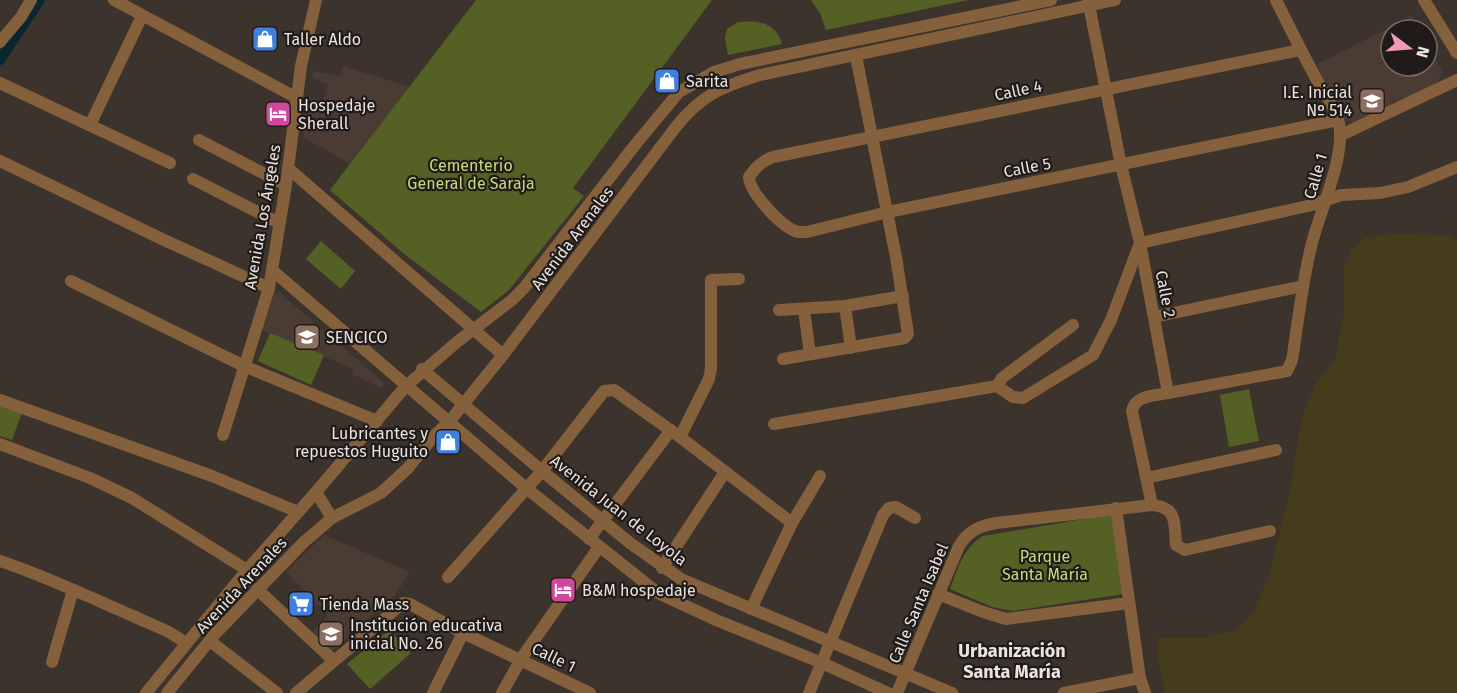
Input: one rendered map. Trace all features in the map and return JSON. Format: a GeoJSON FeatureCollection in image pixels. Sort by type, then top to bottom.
{"type":"FeatureCollection","features":[{"type":"Feature","properties":{"kind":"street"},"geometry":{"type":"LineString","coordinates":[[0,42],[21,17],[31,0]]}},
{"type":"Feature","properties":{"kind":"street"},"geometry":{"type":"LineString","coordinates":[[114,0],[297,98]]}},
{"type":"Feature","properties":{"kind":"street","name":"Avenida Los Ángeles"},"geometry":{"type":"LineString","coordinates":[[223,435],[269,288],[306,41],[316,0]]}},
{"type":"Feature","properties":{"kind":"street","name":"Avenida Arenales"},"geometry":{"type":"LineString","coordinates":[[146,693],[247,570],[406,386],[423,369],[524,288],[635,145],[680,92],[714,72],[750,62],[1051,0]]}},
{"type":"Feature","properties":{"kind":"street","name":"Avenida Arenales"},"geometry":{"type":"LineString","coordinates":[[167,693],[210,640],[304,542],[332,518],[386,489],[408,468],[503,355],[675,128],[708,94],[745,80],[1089,3],[1115,0]]}},
{"type":"Feature","properties":{"kind":"street","name":"Calle 1"},"geometry":{"type":"LineString","coordinates":[[1168,393],[1287,371],[1292,360],[1303,286],[1315,229],[1326,200],[1340,148],[1341,135],[1338,120],[1276,0]]}},
{"type":"Feature","properties":{"kind":"street"},"geometry":{"type":"LineString","coordinates":[[1424,0],[1456,51]]}},
{"type":"Feature","properties":{"kind":"street","name":"Calle 2"},"geometry":{"type":"LineString","coordinates":[[1089,3],[1121,165],[1140,243],[1168,393]]}},
{"type":"Feature","properties":{"kind":"street"},"geometry":{"type":"LineString","coordinates":[[90,126],[142,16]]}},
{"type":"Feature","properties":{"kind":"street","name":"Calle 4"},"geometry":{"type":"LineString","coordinates":[[749,177],[762,161],[773,157],[1300,50]]}},
{"type":"Feature","properties":{"kind":"street"},"geometry":{"type":"LineString","coordinates":[[783,359],[905,338],[909,329],[856,56]]}},
{"type":"Feature","properties":{"kind":"street"},"geometry":{"type":"LineString","coordinates":[[1341,135],[1457,80]]}},
{"type":"Feature","properties":{"kind":"street"},"geometry":{"type":"LineString","coordinates":[[0,83],[170,163]]}},
{"type":"Feature","properties":{"kind":"street","name":"Calle 5"},"geometry":{"type":"LineString","coordinates":[[749,177],[754,193],[789,227],[797,232],[807,232],[888,212],[1338,120]]}},
{"type":"Feature","properties":{"kind":"street"},"geometry":{"type":"LineString","coordinates":[[199,140],[286,185]]}},
{"type":"Feature","properties":{"kind":"street"},"geometry":{"type":"LineString","coordinates":[[0,161],[269,288]]}},
{"type":"Feature","properties":{"kind":"street"},"geometry":{"type":"LineString","coordinates":[[774,424],[997,386],[1013,397],[1023,398],[1093,355],[1111,320],[1140,243],[1312,205],[1341,195],[1380,193],[1408,187],[1457,167]]}},
{"type":"Feature","properties":{"kind":"street"},"geometry":{"type":"LineString","coordinates":[[288,168],[503,355]]}},
{"type":"Feature","properties":{"kind":"street"},"geometry":{"type":"LineString","coordinates":[[193,178],[279,223]]}},
{"type":"Feature","properties":{"kind":"street"},"geometry":{"type":"LineString","coordinates":[[272,270],[526,488],[645,584],[666,597],[716,620],[822,663],[888,693]]}},
{"type":"Feature","properties":{"kind":"street"},"geometry":{"type":"LineString","coordinates":[[502,693],[594,543],[603,520],[675,434],[709,379],[711,280],[739,279]]}},
{"type":"Feature","properties":{"kind":"street"},"geometry":{"type":"LineString","coordinates":[[71,281],[244,366],[377,421]]}},
{"type":"Feature","properties":{"kind":"street"},"geometry":{"type":"LineString","coordinates":[[1154,318],[1303,286]]}},
{"type":"Feature","properties":{"kind":"street"},"geometry":{"type":"LineString","coordinates":[[779,310],[845,306],[903,296]]}},
{"type":"Feature","properties":{"kind":"street"},"geometry":{"type":"LineString","coordinates":[[845,306],[851,348]]}},
{"type":"Feature","properties":{"kind":"street"},"geometry":{"type":"LineString","coordinates":[[804,310],[810,354]]}},
{"type":"Feature","properties":{"kind":"street"},"geometry":{"type":"LineString","coordinates":[[997,386],[1002,378],[1072,325]]}},
{"type":"Feature","properties":{"kind":"street","name":"Avenida Juan de Loyola"},"geometry":{"type":"LineString","coordinates":[[423,369],[542,471],[662,568],[681,579],[952,693]]}},
{"type":"Feature","properties":{"kind":"street"},"geometry":{"type":"LineString","coordinates":[[448,577],[542,471],[604,391],[609,389],[614,390],[675,434],[792,523]]}},
{"type":"Feature","properties":{"kind":"street"},"geometry":{"type":"LineString","coordinates":[[1168,393],[1138,399],[1132,411],[1152,505],[1165,506],[1171,511],[1176,545],[1185,550],[1270,531]]}},
{"type":"Feature","properties":{"kind":"street"},"geometry":{"type":"LineString","coordinates":[[0,400],[212,476],[298,512]]}},
{"type":"Feature","properties":{"kind":"street"},"geometry":{"type":"LineString","coordinates":[[0,444],[90,478],[132,498],[247,570]]}},
{"type":"Feature","properties":{"kind":"street"},"geometry":{"type":"LineString","coordinates":[[1146,478],[1276,450]]}},
{"type":"Feature","properties":{"kind":"street"},"geometry":{"type":"LineString","coordinates":[[662,568],[725,472]]}},
{"type":"Feature","properties":{"kind":"street"},"geometry":{"type":"LineString","coordinates":[[751,609],[792,523],[820,476]]}},
{"type":"Feature","properties":{"kind":"street"},"geometry":{"type":"LineString","coordinates":[[316,492],[332,518]]}},
{"type":"Feature","properties":{"kind":"street","name":"Calle Santa Isabel"},"geometry":{"type":"LineString","coordinates":[[897,693],[964,537],[977,528],[1007,521],[1152,505]]}},
{"type":"Feature","properties":{"kind":"street"},"geometry":{"type":"LineString","coordinates":[[809,693],[883,515],[889,508],[896,507],[915,518]]}},
{"type":"Feature","properties":{"kind":"street"},"geometry":{"type":"LineString","coordinates":[[1116,508],[1140,678],[1145,693]]}},
{"type":"Feature","properties":{"kind":"street"},"geometry":{"type":"LineString","coordinates":[[0,561],[73,590],[176,636],[186,644]]}},
{"type":"Feature","properties":{"kind":"street"},"geometry":{"type":"LineString","coordinates":[[257,589],[333,660]]}},
{"type":"Feature","properties":{"kind":"street"},"geometry":{"type":"LineString","coordinates":[[52,662],[73,590]]}},
{"type":"Feature","properties":{"kind":"street"},"geometry":{"type":"LineString","coordinates":[[938,594],[1006,619],[1129,603]]}},
{"type":"Feature","properties":{"kind":"street","name":"Calle 1"},"geometry":{"type":"LineString","coordinates":[[296,693],[403,603],[410,604],[463,633],[590,693]]}},
{"type":"Feature","properties":{"kind":"street"},"geometry":{"type":"LineString","coordinates":[[433,693],[463,633]]}},
{"type":"Feature","properties":{"kind":"street"},"geometry":{"type":"LineString","coordinates":[[210,640],[277,693]]}},
{"type":"Feature","properties":{"kind":"street"},"geometry":{"type":"LineString","coordinates":[[1064,693],[1140,678]]}},
{"type":"Feature","properties":{"kind":"shaded area"},"geometry":{"type":"Polygon","coordinates":[[[1379,33],[1379,78],[1439,78],[1439,66],[1442,71],[1438,83],[1404,100],[1392,102],[1390,107],[1356,123],[1344,119],[1316,65],[1379,33]]]}},
{"type":"Feature","properties":{"kind":"shaded area"},"geometry":{"type":"Polygon","coordinates":[[[343,66],[410,87],[350,164],[303,137],[309,97],[323,102],[328,84],[312,77],[314,71],[340,76],[343,66]]]}},
{"type":"Feature","properties":{"kind":"shaded area","name":"SENCICO"},"geometry":{"type":"Polygon","coordinates":[[[279,292],[384,383],[381,388],[352,374],[354,369],[259,329],[272,294],[279,292]]]}},
{"type":"Feature","properties":{"kind":"shaded area"},"geometry":{"type":"Polygon","coordinates":[[[324,535],[410,572],[396,594],[331,652],[312,632],[328,615],[286,572],[324,535]]]}},
{"type":"Feature","properties":{"kind":"green space","name":"Cementerio General de Saraja"},"geometry":{"type":"Polygon","coordinates":[[[476,0],[712,0],[573,188],[584,196],[509,290],[481,312],[403,253],[330,190],[476,0]]]}},
{"type":"Feature","properties":{"kind":"green space"},"geometry":{"type":"Polygon","coordinates":[[[811,0],[968,0],[826,30],[820,13],[811,0]]]}},
{"type":"Feature","properties":{"kind":"green space"},"geometry":{"type":"Polygon","coordinates":[[[738,22],[759,22],[771,27],[782,44],[728,55],[725,37],[727,29],[738,22]]]}},
{"type":"Feature","properties":{"kind":"green space"},"geometry":{"type":"Polygon","coordinates":[[[321,241],[355,271],[341,289],[306,259],[321,241]]]}},
{"type":"Feature","properties":{"kind":"green space"},"geometry":{"type":"Polygon","coordinates":[[[270,333],[324,355],[311,385],[258,361],[270,333]]]}},
{"type":"Feature","properties":{"kind":"green space"},"geometry":{"type":"Polygon","coordinates":[[[1249,389],[1259,441],[1229,447],[1220,395],[1249,389]]]}},
{"type":"Feature","properties":{"kind":"green space"},"geometry":{"type":"Polygon","coordinates":[[[0,404],[22,413],[12,440],[0,436],[0,404]]]}},
{"type":"Feature","properties":{"kind":"green space","name":"Parque Santa María"},"geometry":{"type":"Polygon","coordinates":[[[1113,514],[1124,594],[1013,611],[992,607],[950,589],[966,553],[983,536],[1113,514]]]}},
{"type":"Feature","properties":{"kind":"green space"},"geometry":{"type":"Polygon","coordinates":[[[389,630],[411,653],[370,689],[347,664],[389,630]]]}},
{"type":"Feature","properties":{"kind":"sand"},"geometry":{"type":"Polygon","coordinates":[[[1400,234],[1449,236],[1457,240],[1457,693],[1165,693],[1158,660],[1158,638],[1209,637],[1232,631],[1246,622],[1254,610],[1270,574],[1289,497],[1302,418],[1315,386],[1336,357],[1344,312],[1344,268],[1351,250],[1367,237],[1400,234]]]}},
{"type":"Feature","properties":{"kind":"waterway"},"geometry":{"type":"LineString","coordinates":[[0,60],[40,0]]}},
{"type":"Feature","properties":{"kind":"place","name":"Taller Aldo"},"geometry":{"type":"Point","coordinates":[265,39]}},
{"type":"Feature","properties":{"kind":"place","name":"Sarita"},"geometry":{"type":"Point","coordinates":[667,81]}},
{"type":"Feature","properties":{"kind":"place","name":"I.E. Inicial Nº 514"},"geometry":{"type":"Point","coordinates":[1372,101]}},
{"type":"Feature","properties":{"kind":"place","name":"Hospedaje Sherall"},"geometry":{"type":"Point","coordinates":[278,114]}},
{"type":"Feature","properties":{"kind":"place","name":"SENCICO"},"geometry":{"type":"Point","coordinates":[307,337]}},
{"type":"Feature","properties":{"kind":"place","name":"Lubricantes y repuestos Huguito"},"geometry":{"type":"Point","coordinates":[448,442]}},
{"type":"Feature","properties":{"kind":"place","name":"B&M hospedaje"},"geometry":{"type":"Point","coordinates":[563,590]}},
{"type":"Feature","properties":{"kind":"place","name":"Tienda Mass"},"geometry":{"type":"Point","coordinates":[301,604]}},
{"type":"Feature","properties":{"kind":"place","name":"Institución educativa inicial No. 26"},"geometry":{"type":"Point","coordinates":[331,634]}},
{"type":"Feature","properties":{"kind":"district","name":"Urbanización Santa María"},"geometry":{"type":"Point","coordinates":[1012,661]}}]}
